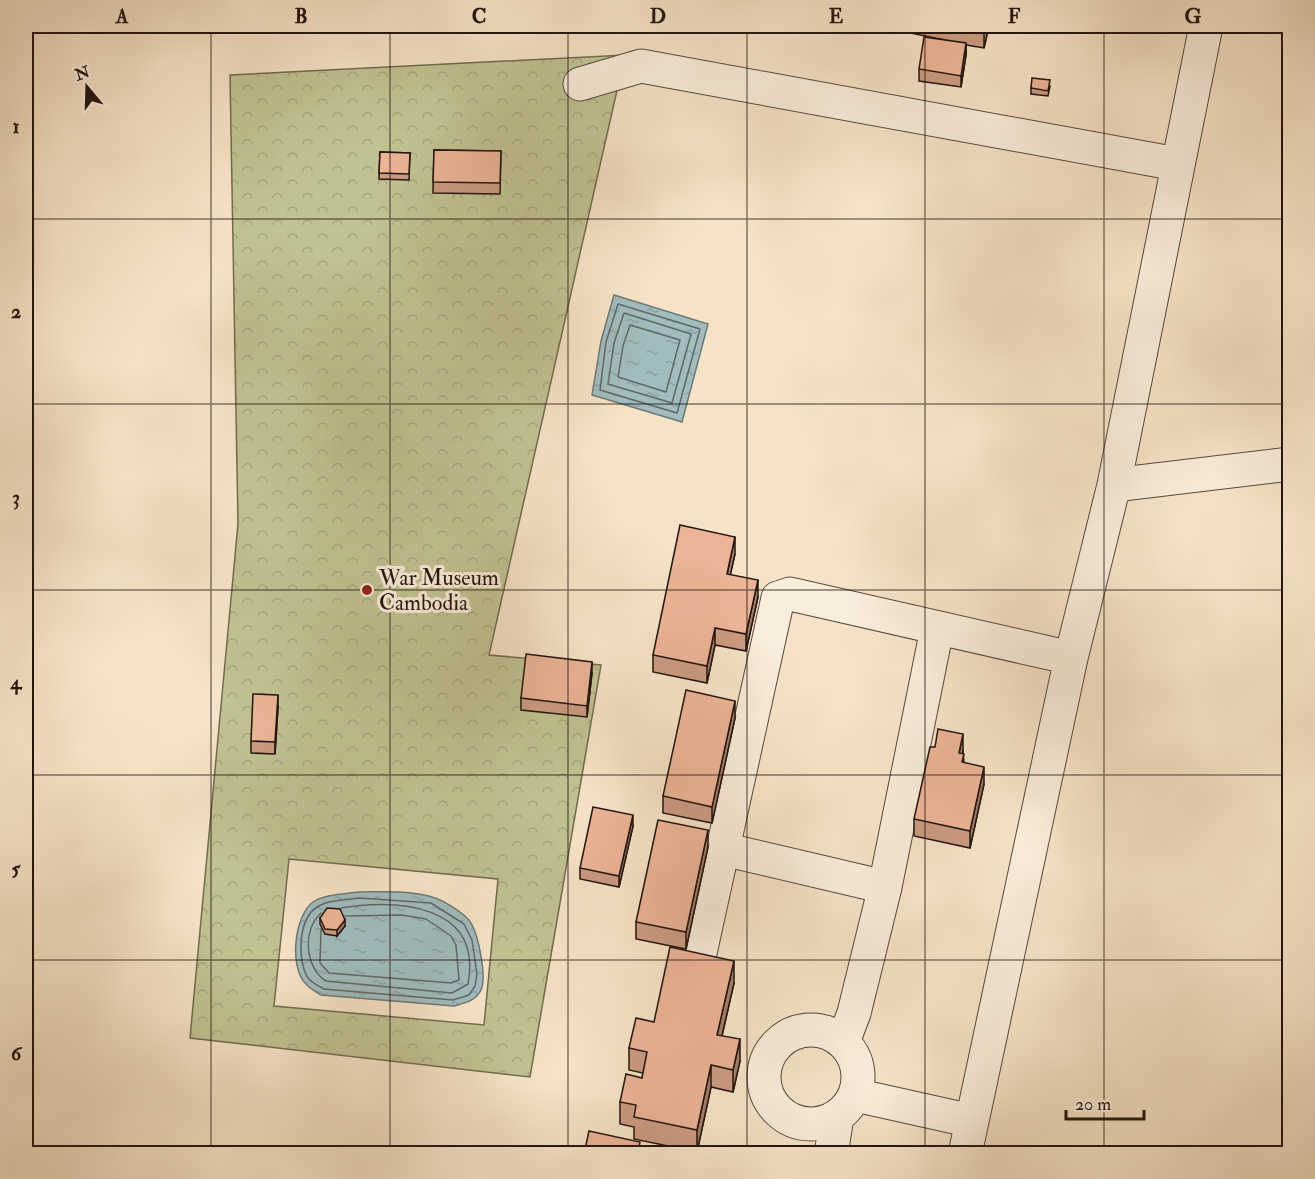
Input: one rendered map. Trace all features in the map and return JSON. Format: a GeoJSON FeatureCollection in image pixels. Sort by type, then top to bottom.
{"type":"FeatureCollection","features":[{"type":"Feature","properties":{"kind":"street"},"geometry":{"type":"LineString","coordinates":[[965,1154],[1071,658],[1114,485],[1206,26]]}},
{"type":"Feature","properties":{"kind":"street"},"geometry":{"type":"LineString","coordinates":[[580,84],[641,66],[1177,164]]}},
{"type":"Feature","properties":{"kind":"street"},"geometry":{"type":"LineString","coordinates":[[1114,485],[1290,464]]}},
{"type":"Feature","properties":{"kind":"street"},"geometry":{"type":"LineString","coordinates":[[700,953],[778,598],[790,594],[1071,658]]}},
{"type":"Feature","properties":{"kind":"street"},"geometry":{"type":"LineString","coordinates":[[843,1042],[854,1012],[885,887],[937,629]]}},
{"type":"Feature","properties":{"kind":"street"},"geometry":{"type":"LineString","coordinates":[[723,849],[885,887]]}},
{"type":"Feature","properties":{"kind":"street"},"geometry":{"type":"LineString","coordinates":[[831,1154],[846,1106],[859,1081],[858,1066],[843,1042],[827,1032],[808,1030],[789,1035],[774,1047],[765,1064],[763,1083],[769,1101],[782,1115],[799,1123],[819,1124],[846,1106],[972,1122]]}},
{"type":"Feature","properties":{"kind":"green space","name":"War Museum Cambodia"},"geometry":{"type":"Polygon","coordinates":[[[625,55],[489,655],[601,665],[530,1077],[190,1038],[238,524],[230,75],[625,55]],[[289,859],[274,1006],[484,1025],[498,879],[289,859]]]}},
{"type":"Feature","properties":{"kind":"water"},"geometry":{"type":"Polygon","coordinates":[[[614,295],[708,324],[682,422],[592,395],[601,341],[614,295]]]}},
{"type":"Feature","properties":{"kind":"water"},"geometry":{"type":"Polygon","coordinates":[[[359,892],[415,893],[441,901],[465,916],[472,925],[480,953],[483,983],[479,994],[469,1001],[454,1006],[321,995],[309,987],[297,966],[296,942],[302,918],[307,909],[318,899],[359,892]]]}},
{"type":"Feature","properties":{"kind":"building"},"geometry":{"type":"Polygon","coordinates":[[[955,26],[985,26],[984,32],[955,26]]]}},
{"type":"Feature","properties":{"kind":"building"},"geometry":{"type":"Polygon","coordinates":[[[924,37],[966,43],[961,76],[919,69],[924,37]]]}},
{"type":"Feature","properties":{"kind":"building"},"geometry":{"type":"Polygon","coordinates":[[[1032,78],[1050,80],[1048,91],[1031,88],[1032,78]]]}},
{"type":"Feature","properties":{"kind":"building"},"geometry":{"type":"Polygon","coordinates":[[[434,150],[501,151],[500,183],[433,182],[434,150]]]}},
{"type":"Feature","properties":{"kind":"building"},"geometry":{"type":"Polygon","coordinates":[[[380,152],[410,153],[409,174],[379,173],[380,152]]]}},
{"type":"Feature","properties":{"kind":"building"},"geometry":{"type":"Polygon","coordinates":[[[680,525],[735,537],[727,574],[758,580],[746,634],[715,628],[707,666],[653,655],[680,525]]]}},
{"type":"Feature","properties":{"kind":"building"},"geometry":{"type":"Polygon","coordinates":[[[526,654],[592,662],[587,706],[521,698],[526,654]]]}},
{"type":"Feature","properties":{"kind":"building"},"geometry":{"type":"Polygon","coordinates":[[[686,690],[735,701],[712,807],[663,796],[686,690]]]}},
{"type":"Feature","properties":{"kind":"building"},"geometry":{"type":"Polygon","coordinates":[[[253,694],[278,695],[275,742],[251,741],[253,694]]]}},
{"type":"Feature","properties":{"kind":"building"},"geometry":{"type":"Polygon","coordinates":[[[938,729],[963,734],[959,753],[964,754],[962,762],[984,767],[970,831],[914,819],[930,747],[935,747],[938,729]]]}},
{"type":"Feature","properties":{"kind":"building"},"geometry":{"type":"Polygon","coordinates":[[[593,807],[633,815],[619,876],[580,868],[593,807]]]}},
{"type":"Feature","properties":{"kind":"building"},"geometry":{"type":"Polygon","coordinates":[[[658,820],[708,830],[686,932],[636,922],[658,820]]]}},
{"type":"Feature","properties":{"kind":"building"},"geometry":{"type":"Polygon","coordinates":[[[327,908],[340,909],[345,920],[337,930],[325,929],[320,918],[327,908]]]}},
{"type":"Feature","properties":{"kind":"building"},"geometry":{"type":"Polygon","coordinates":[[[670,947],[734,961],[717,1035],[740,1039],[733,1070],[711,1065],[697,1130],[634,1117],[636,1105],[620,1102],[626,1074],[642,1078],[647,1052],[629,1048],[636,1018],[654,1022],[670,947]]]}},
{"type":"Feature","properties":{"kind":"building"},"geometry":{"type":"Polygon","coordinates":[[[589,1131],[640,1142],[638,1154],[584,1154],[589,1131]]]}},
{"type":"Feature","properties":{"kind":"place","name":"War Museum Cambodia"},"geometry":{"type":"Point","coordinates":[367,590]}}]}
